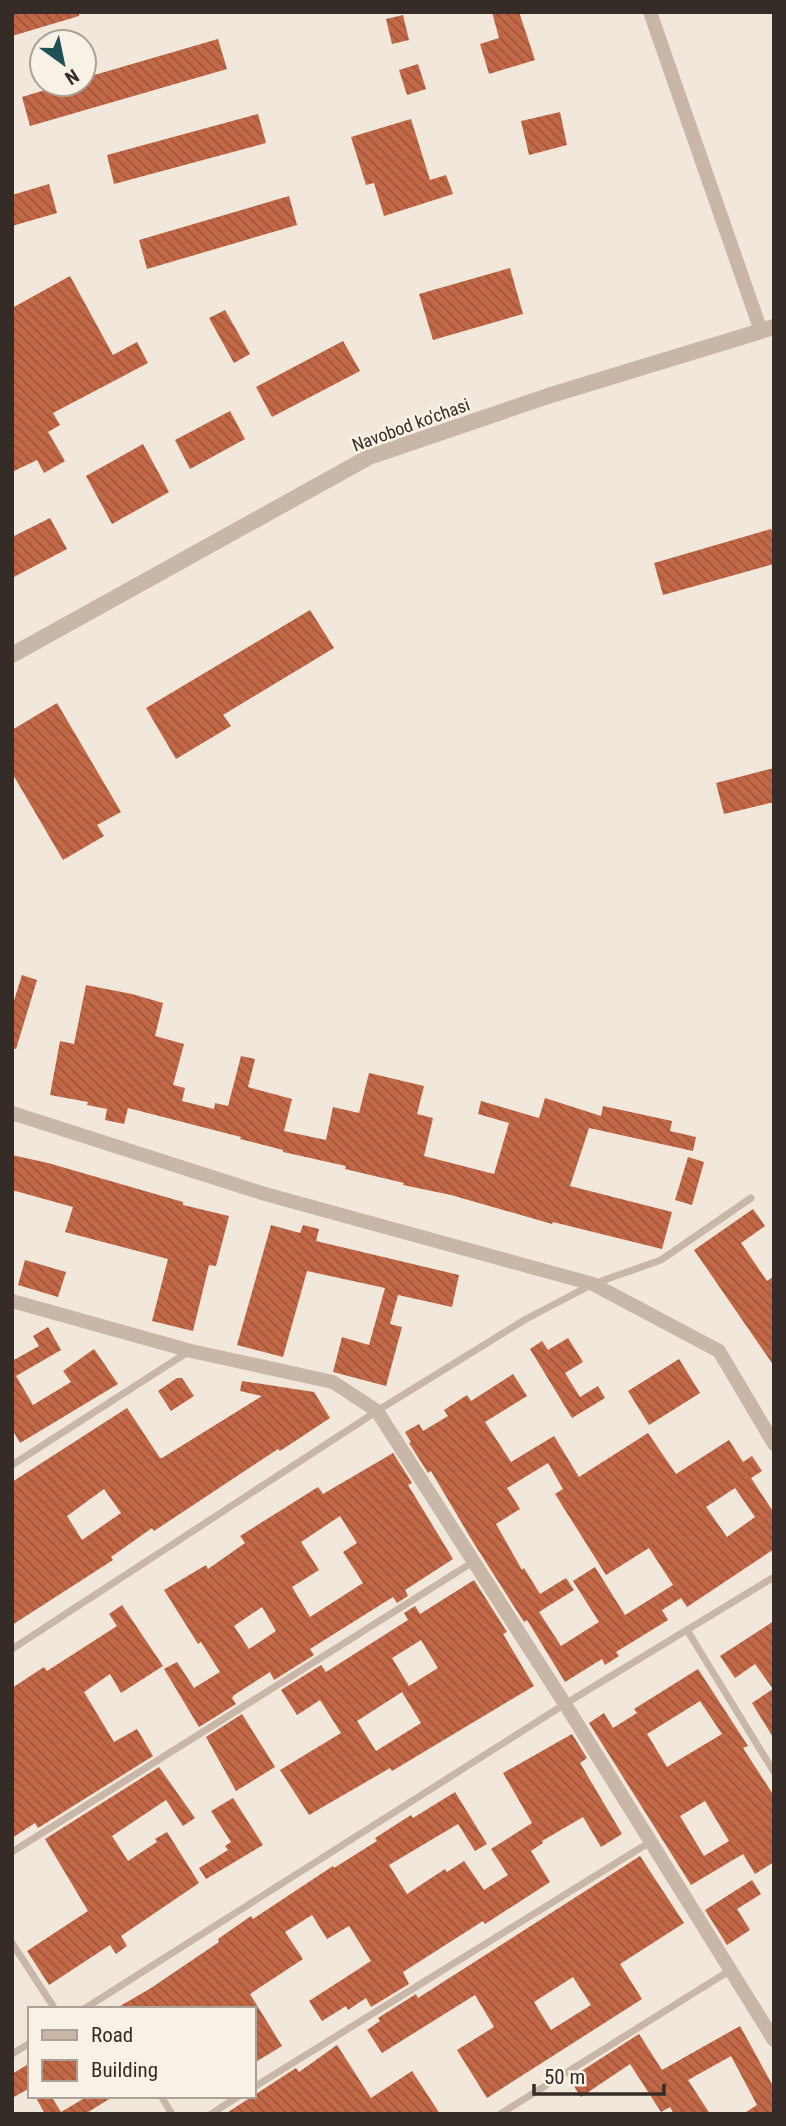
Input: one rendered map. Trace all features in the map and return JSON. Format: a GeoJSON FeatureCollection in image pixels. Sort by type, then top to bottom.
{"type":"FeatureCollection","features":[{"type":"Feature","properties":{"kind":"street"},"geometry":{"type":"LineString","coordinates":[[650,12],[767,329]]}},
{"type":"Feature","properties":{"kind":"street","name":"Navobod ko'chasi"},"geometry":{"type":"LineString","coordinates":[[12,655],[369,457],[548,396],[767,329]]}},
{"type":"Feature","properties":{"kind":"street"},"geometry":{"type":"LineString","coordinates":[[12,1113],[265,1194],[593,1284],[719,1351],[774,1444]]}},
{"type":"Feature","properties":{"kind":"street"},"geometry":{"type":"LineString","coordinates":[[12,1301],[191,1351],[333,1382],[377,1411],[565,1704],[774,2040]]}},
{"type":"Feature","properties":{"kind":"lane"},"geometry":{"type":"LineString","coordinates":[[12,1649],[377,1411],[526,1319],[593,1284],[661,1259],[751,1198]]}},
{"type":"Feature","properties":{"kind":"lane"},"geometry":{"type":"LineString","coordinates":[[12,1465],[191,1351]]}},
{"type":"Feature","properties":{"kind":"lane"},"geometry":{"type":"LineString","coordinates":[[12,1852],[474,1561]]}},
{"type":"Feature","properties":{"kind":"lane"},"geometry":{"type":"LineString","coordinates":[[86,2007],[565,1704],[774,1577]]}},
{"type":"Feature","properties":{"kind":"lane"},"geometry":{"type":"LineString","coordinates":[[687,1630],[774,1772]]}},
{"type":"Feature","properties":{"kind":"lane"},"geometry":{"type":"LineString","coordinates":[[256,2086],[650,1842]]}},
{"type":"Feature","properties":{"kind":"lane"},"geometry":{"type":"LineString","coordinates":[[12,1943],[54,2007]]}},
{"type":"Feature","properties":{"kind":"lane"},"geometry":{"type":"LineString","coordinates":[[500,2114],[729,1971]]}},
{"type":"Feature","properties":{"kind":"lane"},"geometry":{"type":"LineString","coordinates":[[99,1999],[104,2007]]}},
{"type":"Feature","properties":{"kind":"lane"},"geometry":{"type":"LineString","coordinates":[[12,2054],[28,2044]]}},
{"type":"Feature","properties":{"kind":"lane"},"geometry":{"type":"LineString","coordinates":[[162,2098],[172,2114]]}},
{"type":"Feature","properties":{"kind":"lane"},"geometry":{"type":"LineString","coordinates":[[211,2114],[236,2098]]}},
{"type":"Feature","properties":{"kind":"building"},"geometry":{"type":"Polygon","coordinates":[[[12,12],[79,12],[79,16],[39,28],[28,28],[28,31],[12,36],[12,12]]]}},
{"type":"Feature","properties":{"kind":"building"},"geometry":{"type":"Polygon","coordinates":[[[492,12],[519,12],[535,60],[489,74],[480,44],[499,38],[492,12]]]}},
{"type":"Feature","properties":{"kind":"building"},"geometry":{"type":"Polygon","coordinates":[[[403,15],[409,40],[392,44],[386,19],[403,15]]]}},
{"type":"Feature","properties":{"kind":"building"},"geometry":{"type":"Polygon","coordinates":[[[218,39],[227,69],[30,126],[22,97],[98,98],[98,74],[218,39]]]}},
{"type":"Feature","properties":{"kind":"building"},"geometry":{"type":"Polygon","coordinates":[[[418,64],[426,89],[407,95],[399,70],[418,64]]]}},
{"type":"Feature","properties":{"kind":"building"},"geometry":{"type":"Polygon","coordinates":[[[560,112],[567,145],[529,155],[521,121],[560,112]]]}},
{"type":"Feature","properties":{"kind":"building"},"geometry":{"type":"Polygon","coordinates":[[[258,114],[266,143],[114,184],[107,155],[258,114]]]}},
{"type":"Feature","properties":{"kind":"building"},"geometry":{"type":"Polygon","coordinates":[[[411,119],[430,180],[446,175],[453,194],[384,216],[374,183],[366,185],[351,137],[411,119]]]}},
{"type":"Feature","properties":{"kind":"building"},"geometry":{"type":"Polygon","coordinates":[[[49,184],[57,213],[12,226],[12,195],[49,184]]]}},
{"type":"Feature","properties":{"kind":"building"},"geometry":{"type":"Polygon","coordinates":[[[289,196],[297,225],[147,269],[139,240],[289,196]]]}},
{"type":"Feature","properties":{"kind":"building"},"geometry":{"type":"Polygon","coordinates":[[[510,268],[523,314],[433,340],[419,294],[510,268]]]}},
{"type":"Feature","properties":{"kind":"building"},"geometry":{"type":"Polygon","coordinates":[[[70,276],[113,355],[137,342],[148,363],[53,413],[60,425],[48,432],[65,461],[44,473],[37,460],[12,472],[12,308],[70,276]]]}},
{"type":"Feature","properties":{"kind":"building"},"geometry":{"type":"Polygon","coordinates":[[[225,310],[250,354],[234,363],[209,318],[225,310]]]}},
{"type":"Feature","properties":{"kind":"building"},"geometry":{"type":"Polygon","coordinates":[[[343,341],[360,371],[272,417],[256,387],[343,341]]]}},
{"type":"Feature","properties":{"kind":"building"},"geometry":{"type":"Polygon","coordinates":[[[230,411],[245,439],[190,469],[175,440],[230,411]]]}},
{"type":"Feature","properties":{"kind":"building"},"geometry":{"type":"Polygon","coordinates":[[[143,444],[169,492],[112,524],[86,476],[143,444]]]}},
{"type":"Feature","properties":{"kind":"building"},"geometry":{"type":"Polygon","coordinates":[[[50,518],[67,549],[12,578],[12,537],[50,518]]]}},
{"type":"Feature","properties":{"kind":"building"},"geometry":{"type":"Polygon","coordinates":[[[771,529],[774,537],[774,564],[663,595],[654,563],[771,529]]]}},
{"type":"Feature","properties":{"kind":"building"},"geometry":{"type":"Polygon","coordinates":[[[310,610],[334,648],[223,715],[231,726],[176,759],[146,708],[310,610]]]}},
{"type":"Feature","properties":{"kind":"building"},"geometry":{"type":"Polygon","coordinates":[[[57,703],[121,812],[97,825],[104,836],[63,860],[12,773],[12,730],[57,703]]]}},
{"type":"Feature","properties":{"kind":"building"},"geometry":{"type":"Polygon","coordinates":[[[774,768],[774,802],[724,814],[716,783],[774,768]]]}},
{"type":"Feature","properties":{"kind":"building"},"geometry":{"type":"Polygon","coordinates":[[[22,975],[37,980],[16,1049],[12,1048],[12,1007],[22,975]]]}},
{"type":"Feature","properties":{"kind":"building"},"geometry":{"type":"Polygon","coordinates":[[[86,985],[163,1003],[155,1036],[184,1044],[173,1085],[185,1088],[182,1101],[214,1109],[215,1103],[228,1106],[241,1056],[255,1059],[248,1087],[292,1099],[284,1131],[326,1140],[333,1107],[359,1113],[369,1073],[424,1086],[417,1114],[433,1118],[424,1156],[494,1174],[509,1123],[478,1114],[481,1101],[539,1118],[545,1098],[601,1116],[603,1106],[672,1121],[670,1131],[696,1137],[693,1151],[589,1128],[570,1186],[672,1212],[662,1249],[553,1222],[552,1224],[451,1195],[403,1185],[404,1183],[345,1169],[346,1166],[283,1152],[240,1139],[241,1137],[128,1108],[124,1124],[105,1120],[107,1109],[87,1105],[88,1102],[50,1095],[60,1041],[74,1044],[86,985]]]}},
{"type":"Feature","properties":{"kind":"building"},"geometry":{"type":"Polygon","coordinates":[[[12,1155],[229,1216],[216,1266],[209,1265],[193,1331],[152,1321],[168,1259],[65,1232],[73,1207],[12,1190],[12,1155]]]}},
{"type":"Feature","properties":{"kind":"building"},"geometry":{"type":"Polygon","coordinates":[[[688,1157],[704,1162],[692,1205],[675,1200],[688,1157]]]}},
{"type":"Feature","properties":{"kind":"building"},"geometry":{"type":"Polygon","coordinates":[[[753,1209],[765,1226],[741,1243],[767,1281],[774,1276],[774,1366],[694,1250],[753,1209]]]}},
{"type":"Feature","properties":{"kind":"building"},"geometry":{"type":"Polygon","coordinates":[[[271,1225],[300,1233],[303,1225],[319,1229],[316,1241],[459,1275],[452,1307],[398,1295],[390,1324],[402,1327],[386,1386],[333,1372],[342,1337],[369,1345],[385,1288],[307,1271],[283,1357],[237,1345],[271,1225]]]}},
{"type":"Feature","properties":{"kind":"building"},"geometry":{"type":"Polygon","coordinates":[[[25,1260],[66,1272],[58,1297],[18,1285],[25,1260]]]}},
{"type":"Feature","properties":{"kind":"building"},"geometry":{"type":"Polygon","coordinates":[[[48,1327],[61,1350],[16,1376],[33,1405],[71,1382],[63,1371],[94,1349],[118,1384],[20,1443],[12,1429],[12,1361],[39,1346],[33,1336],[48,1327]]]}},
{"type":"Feature","properties":{"kind":"building"},"geometry":{"type":"Polygon","coordinates":[[[568,1338],[583,1362],[565,1373],[580,1397],[598,1386],[605,1398],[572,1418],[530,1349],[542,1341],[548,1350],[568,1338]]]}},
{"type":"Feature","properties":{"kind":"building"},"geometry":{"type":"Polygon","coordinates":[[[679,1359],[700,1393],[649,1425],[628,1391],[679,1359]]]}},
{"type":"Feature","properties":{"kind":"building"},"geometry":{"type":"Polygon","coordinates":[[[513,1374],[527,1396],[485,1422],[511,1462],[554,1436],[579,1477],[648,1433],[676,1474],[729,1440],[743,1462],[752,1456],[762,1471],[751,1478],[774,1513],[774,1549],[687,1607],[681,1598],[662,1610],[668,1620],[616,1652],[619,1656],[605,1665],[602,1659],[565,1682],[527,1620],[524,1622],[473,1542],[431,1471],[428,1473],[405,1432],[419,1424],[423,1431],[448,1416],[444,1410],[467,1395],[471,1401],[513,1374]],[[548,1463],[507,1488],[520,1509],[496,1524],[522,1570],[524,1568],[540,1594],[566,1578],[574,1590],[539,1612],[561,1646],[599,1622],[573,1581],[595,1567],[625,1615],[673,1585],[649,1548],[606,1575],[555,1494],[563,1489],[548,1463]],[[735,1488],[706,1507],[727,1537],[755,1517],[735,1488]]]}},
{"type":"Feature","properties":{"kind":"building"},"geometry":{"type":"Polygon","coordinates":[[[177,1378],[182,1378],[194,1396],[171,1411],[158,1391],[177,1378]]]}},
{"type":"Feature","properties":{"kind":"building"},"geometry":{"type":"Polygon","coordinates":[[[242,1381],[314,1392],[330,1418],[154,1531],[152,1528],[111,1557],[113,1560],[12,1625],[12,1482],[127,1408],[162,1458],[262,1396],[240,1391],[242,1381]],[[104,1489],[67,1516],[82,1540],[121,1513],[104,1489]]]}},
{"type":"Feature","properties":{"kind":"building"},"geometry":{"type":"Polygon","coordinates":[[[393,1453],[412,1483],[408,1485],[453,1559],[405,1590],[408,1596],[397,1603],[393,1597],[310,1649],[314,1655],[274,1680],[270,1672],[234,1695],[232,1698],[236,1704],[199,1727],[164,1669],[177,1662],[194,1688],[220,1672],[201,1642],[198,1644],[164,1590],[206,1565],[208,1569],[245,1543],[240,1536],[318,1487],[323,1494],[393,1453]],[[340,1516],[301,1542],[319,1570],[292,1587],[310,1617],[363,1583],[343,1552],[357,1543],[340,1516]],[[262,1607],[234,1626],[249,1649],[276,1631],[262,1607]]]}},
{"type":"Feature","properties":{"kind":"building"},"geometry":{"type":"Polygon","coordinates":[[[474,1580],[507,1632],[503,1634],[534,1686],[392,1771],[390,1768],[309,1815],[280,1770],[341,1733],[320,1700],[297,1715],[281,1690],[321,1665],[326,1672],[408,1620],[404,1613],[415,1606],[420,1614],[474,1580]],[[421,1640],[392,1658],[409,1686],[438,1668],[421,1640]],[[402,1692],[357,1721],[376,1751],[421,1723],[402,1692]]]}},
{"type":"Feature","properties":{"kind":"building"},"geometry":{"type":"Polygon","coordinates":[[[122,1605],[163,1666],[121,1693],[110,1674],[84,1692],[114,1742],[137,1729],[153,1756],[38,1828],[35,1823],[12,1838],[12,1688],[44,1667],[47,1671],[117,1626],[109,1614],[122,1605]]]}},
{"type":"Feature","properties":{"kind":"building"},"geometry":{"type":"Polygon","coordinates":[[[774,1621],[774,1739],[752,1703],[773,1689],[755,1664],[735,1678],[720,1656],[774,1621]]]}},
{"type":"Feature","properties":{"kind":"building"},"geometry":{"type":"Polygon","coordinates":[[[698,1669],[748,1746],[743,1748],[774,1796],[774,1862],[755,1874],[743,1854],[691,1885],[589,1723],[604,1713],[613,1728],[637,1713],[634,1709],[698,1669]],[[700,1701],[647,1734],[667,1767],[722,1734],[700,1701]],[[705,1801],[680,1816],[704,1856],[729,1841],[705,1801]]]}},
{"type":"Feature","properties":{"kind":"building"},"geometry":{"type":"Polygon","coordinates":[[[242,1714],[275,1767],[236,1791],[206,1737],[242,1714]]]}},
{"type":"Feature","properties":{"kind":"building"},"geometry":{"type":"Polygon","coordinates":[[[572,1734],[587,1758],[580,1763],[622,1834],[601,1847],[583,1817],[542,1841],[543,1843],[531,1851],[550,1882],[403,1972],[409,1984],[371,2007],[366,1998],[348,2010],[346,2006],[322,2021],[309,2001],[371,1961],[349,1926],[327,1939],[312,1915],[285,1932],[303,1959],[250,1994],[282,2046],[256,2062],[256,2007],[118,2007],[219,1942],[218,1939],[251,1916],[253,1919],[333,1866],[334,1868],[377,1841],[375,1838],[411,1815],[413,1818],[455,1792],[487,1844],[475,1851],[458,1824],[389,1865],[407,1894],[445,1869],[447,1872],[464,1861],[484,1890],[508,1875],[491,1849],[532,1823],[503,1773],[572,1734]]]}},
{"type":"Feature","properties":{"kind":"building"},"geometry":{"type":"Polygon","coordinates":[[[159,1767],[195,1818],[183,1826],[166,1800],[112,1836],[128,1861],[167,1832],[199,1883],[121,1936],[127,1946],[116,1954],[110,1945],[49,1985],[27,1951],[88,1911],[45,1839],[159,1767]]]}},
{"type":"Feature","properties":{"kind":"building"},"geometry":{"type":"Polygon","coordinates":[[[233,1798],[263,1845],[206,1879],[199,1868],[228,1850],[225,1846],[231,1842],[211,1811],[233,1798]]]}},
{"type":"Feature","properties":{"kind":"building"},"geometry":{"type":"Polygon","coordinates":[[[640,1856],[684,1923],[620,1964],[642,1999],[487,2098],[457,2050],[494,2027],[475,1995],[382,2053],[367,2030],[380,2021],[378,2018],[416,1994],[418,1998],[640,1856]],[[573,1977],[534,2002],[551,2030],[591,2005],[573,1977]]]}},
{"type":"Feature","properties":{"kind":"building"},"geometry":{"type":"Polygon","coordinates":[[[752,1880],[761,1894],[737,1909],[750,1930],[727,1945],[705,1910],[752,1880]]]}},
{"type":"Feature","properties":{"kind":"building"},"geometry":{"type":"Polygon","coordinates":[[[740,2026],[774,2088],[774,2114],[743,2114],[757,2105],[731,2056],[688,2080],[710,2114],[674,2114],[670,2107],[661,2112],[630,2064],[581,2097],[569,2079],[639,2034],[662,2070],[740,2026]]]}},
{"type":"Feature","properties":{"kind":"building"},"geometry":{"type":"Polygon","coordinates":[[[337,2045],[371,2098],[412,2071],[440,2114],[225,2114],[250,2098],[256,2098],[256,2094],[296,2068],[299,2072],[337,2045]]]}},
{"type":"Feature","properties":{"kind":"building"},"geometry":{"type":"Polygon","coordinates":[[[28,2064],[28,2089],[12,2098],[12,2074],[28,2064]]]}},
{"type":"Feature","properties":{"kind":"building"},"geometry":{"type":"Polygon","coordinates":[[[36,2098],[52,2098],[61,2112],[85,2098],[111,2098],[85,2114],[45,2114],[36,2098]]]}}]}
